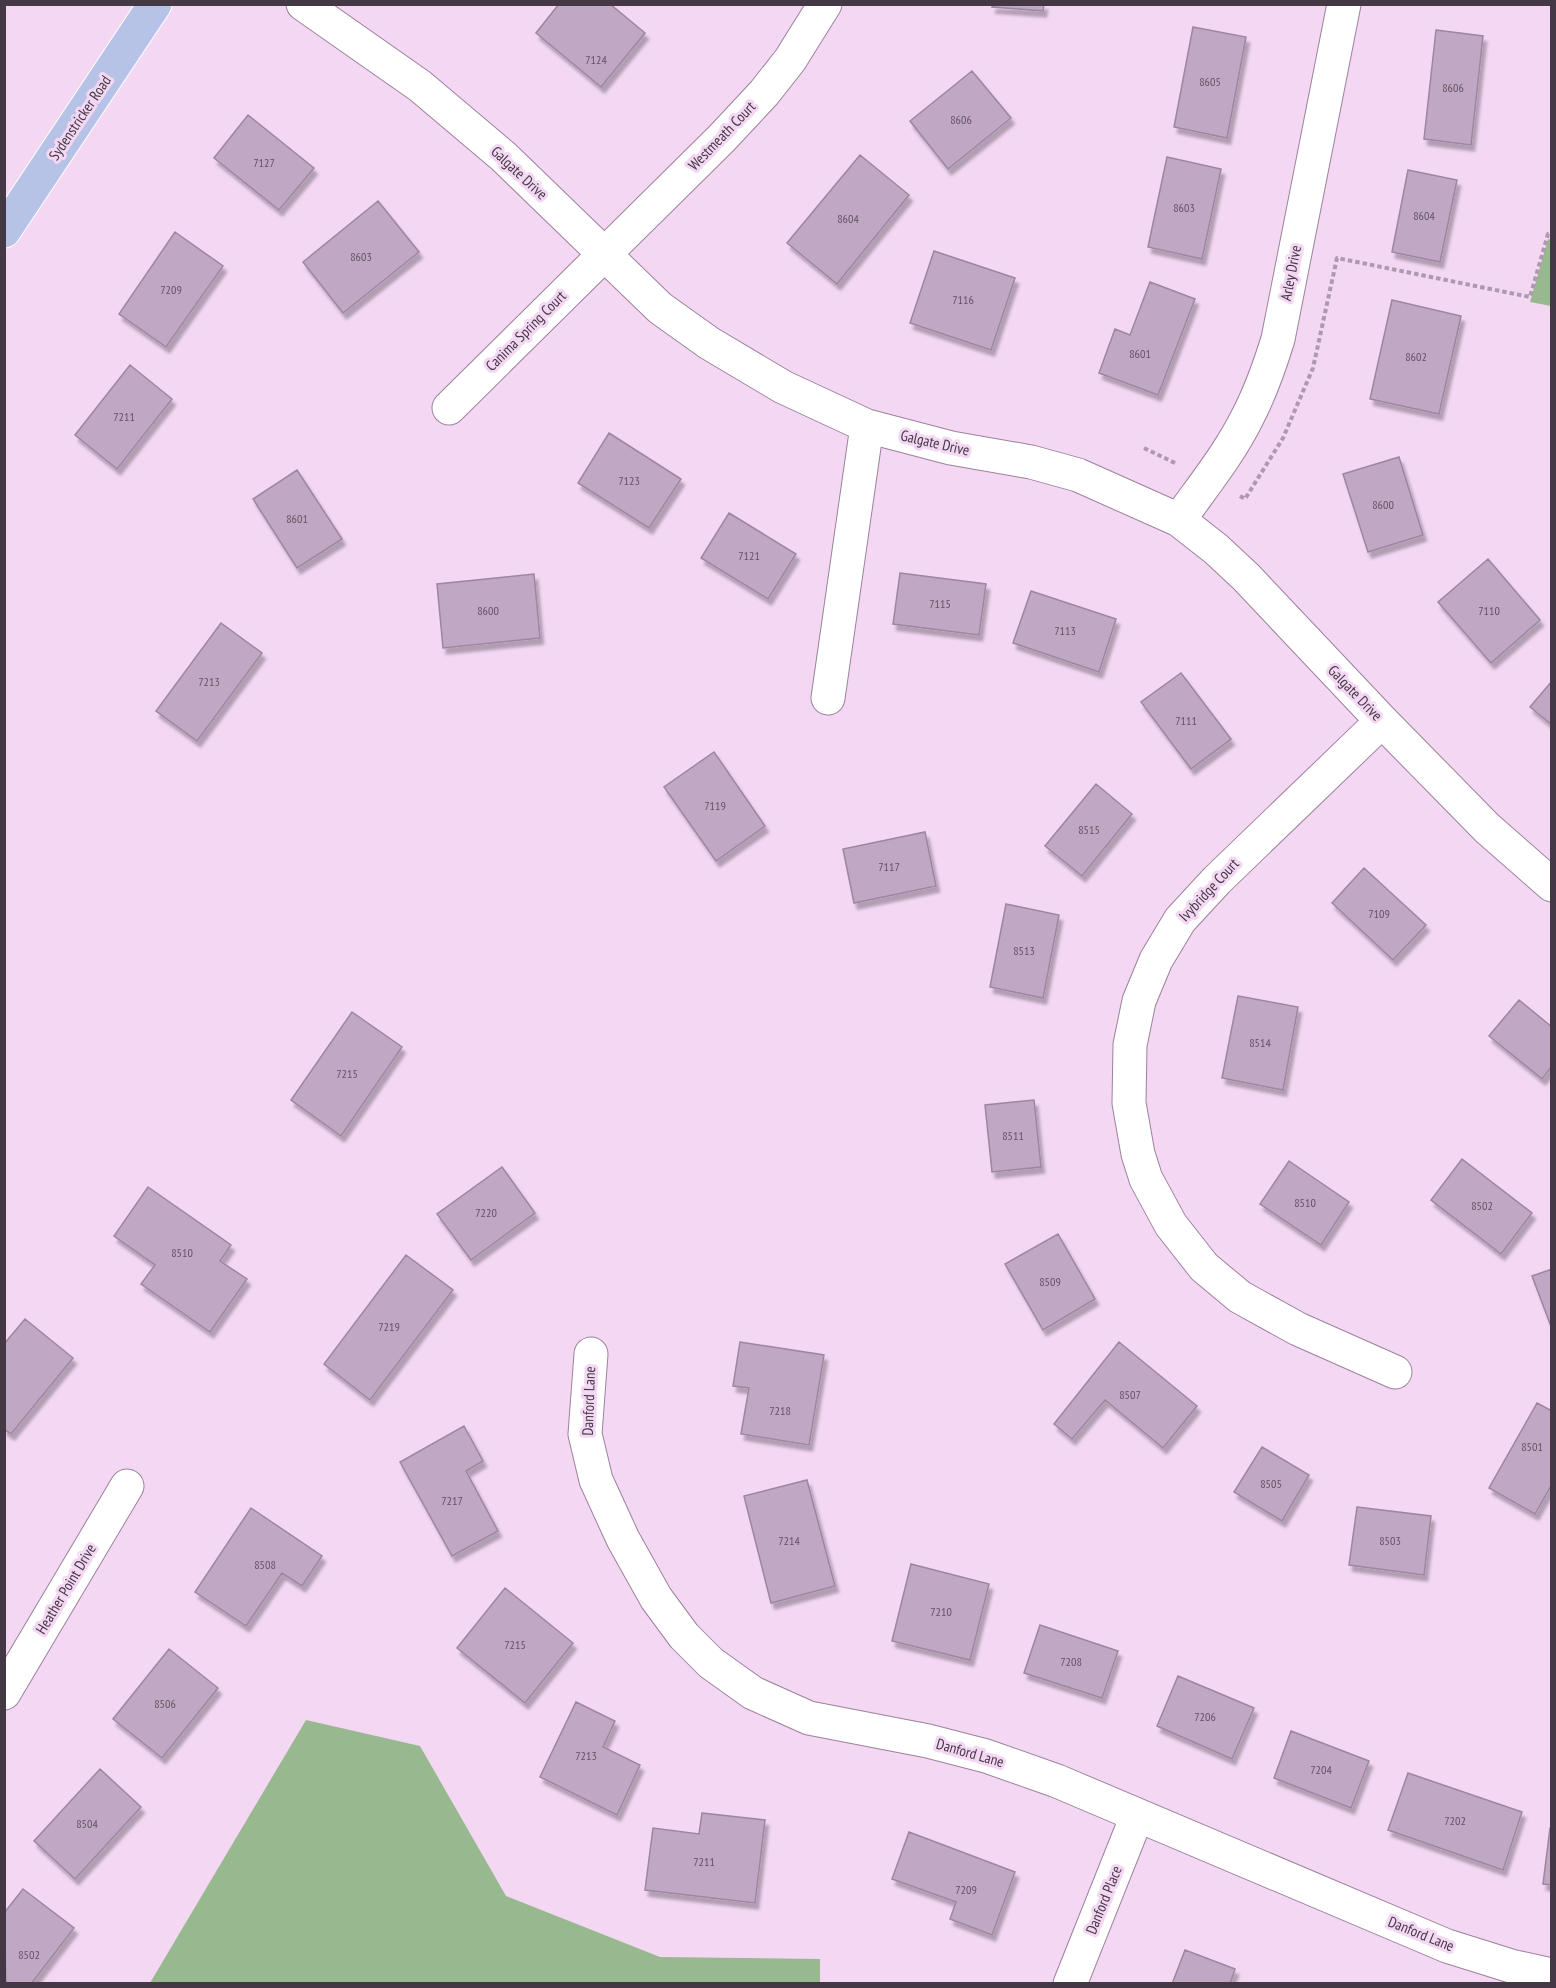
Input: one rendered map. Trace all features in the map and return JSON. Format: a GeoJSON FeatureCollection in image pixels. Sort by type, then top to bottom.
{"type":"FeatureCollection","features":[{"type":"Feature","properties":{"kind":"main road","name":"Sydenstricker Road"},"geometry":{"type":"LineString","coordinates":[[4,231],[155,4]]}},
{"type":"Feature","properties":{"kind":"street","name":"Galgate Drive"},"geometry":{"type":"LineString","coordinates":[[303,4],[420,86],[504,157],[660,308],[709,343],[783,387],[867,426],[951,448],[1031,462],[1078,476],[1179,520],[1216,549],[1246,577],[1487,828],[1551,885]]}},
{"type":"Feature","properties":{"kind":"street","name":"Westmeath Court"},"geometry":{"type":"LineString","coordinates":[[603,254],[722,138],[764,93],[790,60],[825,4]]}},
{"type":"Feature","properties":{"kind":"street","name":"Arley Drive"},"geometry":{"type":"LineString","coordinates":[[1179,520],[1228,451],[1248,417],[1266,377],[1278,339],[1344,4]]}},
{"type":"Feature","properties":{"kind":"street","name":"Canima Spring Court"},"geometry":{"type":"LineString","coordinates":[[449,408],[603,254]]}},
{"type":"Feature","properties":{"kind":"street"},"geometry":{"type":"LineString","coordinates":[[828,698],[867,426]]}},
{"type":"Feature","properties":{"kind":"street","name":"Ivybridge Court"},"geometry":{"type":"LineString","coordinates":[[1382,721],[1217,880],[1180,920],[1156,960],[1139,1001],[1130,1046],[1128,1103],[1138,1154],[1146,1179],[1171,1225],[1204,1267],[1240,1297],[1298,1329],[1395,1372]]}},
{"type":"Feature","properties":{"kind":"street","name":"Danford Lane"},"geometry":{"type":"LineString","coordinates":[[591,1354],[585,1434],[596,1480],[623,1539],[656,1598],[684,1636],[711,1664],[753,1693],[809,1718],[928,1741],[986,1756],[1056,1781],[1448,1946],[1511,1966],[1551,1975]]}},
{"type":"Feature","properties":{"kind":"street","name":"Heather Point Drive"},"geometry":{"type":"LineString","coordinates":[[4,1693],[127,1486]]}},
{"type":"Feature","properties":{"kind":"street","name":"Danford Place"},"geometry":{"type":"LineString","coordinates":[[1070,1983],[1137,1816]]}},
{"type":"Feature","properties":{"kind":"path"},"geometry":{"type":"LineString","coordinates":[[1144,448],[1245,499],[1283,438],[1312,368],[1337,258],[1530,297],[1548,234],[1551,234]]}},
{"type":"Feature","properties":{"kind":"green space"},"geometry":{"type":"Polygon","coordinates":[[[1548,239],[1551,240],[1551,306],[1530,302],[1548,239]]]}},
{"type":"Feature","properties":{"kind":"green space"},"geometry":{"type":"Polygon","coordinates":[[[306,1720],[420,1746],[506,1896],[660,1957],[820,1959],[820,1983],[150,1983],[306,1720]]]}},
{"type":"Feature","properties":{"kind":"building"},"geometry":{"type":"Polygon","coordinates":[[[559,4],[610,4],[645,33],[601,87],[536,33],[559,4]]]}},
{"type":"Feature","properties":{"kind":"building"},"geometry":{"type":"Polygon","coordinates":[[[993,4],[1044,4],[1043,11],[992,7],[993,4]]]}},
{"type":"Feature","properties":{"kind":"building"},"geometry":{"type":"Polygon","coordinates":[[[1193,27],[1246,37],[1227,138],[1174,127],[1193,27]]]}},
{"type":"Feature","properties":{"kind":"building"},"geometry":{"type":"Polygon","coordinates":[[[1436,30],[1483,36],[1471,145],[1424,139],[1436,30]]]}},
{"type":"Feature","properties":{"kind":"building"},"geometry":{"type":"Polygon","coordinates":[[[972,71],[1011,118],[948,169],[910,121],[972,71]]]}},
{"type":"Feature","properties":{"kind":"building"},"geometry":{"type":"Polygon","coordinates":[[[248,115],[314,168],[279,210],[214,158],[248,115]]]}},
{"type":"Feature","properties":{"kind":"building"},"geometry":{"type":"Polygon","coordinates":[[[860,155],[909,195],[837,284],[787,243],[860,155]]]}},
{"type":"Feature","properties":{"kind":"building"},"geometry":{"type":"Polygon","coordinates":[[[1167,157],[1221,169],[1202,259],[1148,247],[1167,157]]]}},
{"type":"Feature","properties":{"kind":"building"},"geometry":{"type":"Polygon","coordinates":[[[1408,170],[1457,180],[1440,262],[1392,252],[1408,170]]]}},
{"type":"Feature","properties":{"kind":"building"},"geometry":{"type":"Polygon","coordinates":[[[378,201],[419,252],[343,313],[303,262],[378,201]]]}},
{"type":"Feature","properties":{"kind":"building"},"geometry":{"type":"Polygon","coordinates":[[[175,232],[223,266],[166,347],[119,314],[175,232]]]}},
{"type":"Feature","properties":{"kind":"building"},"geometry":{"type":"Polygon","coordinates":[[[934,251],[1015,278],[991,350],[910,323],[934,251]]]}},
{"type":"Feature","properties":{"kind":"building"},"geometry":{"type":"Polygon","coordinates":[[[1150,282],[1195,299],[1158,395],[1099,373],[1115,329],[1130,335],[1150,282]]]}},
{"type":"Feature","properties":{"kind":"building"},"geometry":{"type":"Polygon","coordinates":[[[1392,300],[1461,316],[1439,414],[1370,399],[1392,300]]]}},
{"type":"Feature","properties":{"kind":"building"},"geometry":{"type":"Polygon","coordinates":[[[130,365],[172,399],[117,469],[75,435],[130,365]]]}},
{"type":"Feature","properties":{"kind":"building"},"geometry":{"type":"Polygon","coordinates":[[[609,433],[681,479],[649,528],[578,483],[609,433]]]}},
{"type":"Feature","properties":{"kind":"building"},"geometry":{"type":"Polygon","coordinates":[[[1399,457],[1423,535],[1368,552],[1343,474],[1399,457]]]}},
{"type":"Feature","properties":{"kind":"building"},"geometry":{"type":"Polygon","coordinates":[[[297,470],[342,539],[297,568],[253,499],[297,470]]]}},
{"type":"Feature","properties":{"kind":"building"},"geometry":{"type":"Polygon","coordinates":[[[729,513],[796,554],[768,599],[701,558],[729,513]]]}},
{"type":"Feature","properties":{"kind":"building"},"geometry":{"type":"Polygon","coordinates":[[[1488,559],[1540,620],[1491,663],[1438,602],[1488,559]]]}},
{"type":"Feature","properties":{"kind":"building"},"geometry":{"type":"Polygon","coordinates":[[[900,573],[986,584],[979,635],[893,624],[900,573]]]}},
{"type":"Feature","properties":{"kind":"building"},"geometry":{"type":"Polygon","coordinates":[[[534,574],[540,638],[443,648],[437,584],[534,574]]]}},
{"type":"Feature","properties":{"kind":"building"},"geometry":{"type":"Polygon","coordinates":[[[1031,591],[1116,619],[1099,672],[1013,643],[1031,591]]]}},
{"type":"Feature","properties":{"kind":"building"},"geometry":{"type":"Polygon","coordinates":[[[221,623],[262,653],[197,741],[156,711],[221,623]]]}},
{"type":"Feature","properties":{"kind":"building"},"geometry":{"type":"Polygon","coordinates":[[[1181,673],[1231,739],[1191,769],[1141,702],[1181,673]]]}},
{"type":"Feature","properties":{"kind":"building"},"geometry":{"type":"Polygon","coordinates":[[[1552,681],[1552,725],[1530,707],[1552,681]]]}},
{"type":"Feature","properties":{"kind":"building"},"geometry":{"type":"Polygon","coordinates":[[[714,752],[765,826],[716,861],[664,787],[714,752]]]}},
{"type":"Feature","properties":{"kind":"building"},"geometry":{"type":"Polygon","coordinates":[[[1096,784],[1132,814],[1082,876],[1045,846],[1096,784]]]}},
{"type":"Feature","properties":{"kind":"building"},"geometry":{"type":"Polygon","coordinates":[[[925,832],[936,886],[854,903],[843,849],[925,832]]]}},
{"type":"Feature","properties":{"kind":"building"},"geometry":{"type":"Polygon","coordinates":[[[1364,868],[1426,925],[1393,960],[1332,903],[1364,868]]]}},
{"type":"Feature","properties":{"kind":"building"},"geometry":{"type":"Polygon","coordinates":[[[1006,904],[1059,915],[1043,998],[990,987],[1006,904]]]}},
{"type":"Feature","properties":{"kind":"building"},"geometry":{"type":"Polygon","coordinates":[[[1238,996],[1298,1007],[1283,1090],[1222,1078],[1238,996]]]}},
{"type":"Feature","properties":{"kind":"building"},"geometry":{"type":"Polygon","coordinates":[[[1519,1000],[1552,1027],[1552,1066],[1542,1079],[1489,1036],[1519,1000]]]}},
{"type":"Feature","properties":{"kind":"building"},"geometry":{"type":"Polygon","coordinates":[[[352,1012],[402,1047],[341,1136],[291,1100],[352,1012]]]}},
{"type":"Feature","properties":{"kind":"building"},"geometry":{"type":"Polygon","coordinates":[[[1034,1100],[1041,1167],[992,1172],[985,1105],[1034,1100]]]}},
{"type":"Feature","properties":{"kind":"building"},"geometry":{"type":"Polygon","coordinates":[[[1462,1159],[1532,1213],[1501,1254],[1431,1200],[1462,1159]]]}},
{"type":"Feature","properties":{"kind":"building"},"geometry":{"type":"Polygon","coordinates":[[[1289,1161],[1349,1202],[1321,1245],[1260,1204],[1289,1161]]]}},
{"type":"Feature","properties":{"kind":"building"},"geometry":{"type":"Polygon","coordinates":[[[502,1167],[535,1213],[471,1260],[437,1214],[502,1167]]]}},
{"type":"Feature","properties":{"kind":"building"},"geometry":{"type":"Polygon","coordinates":[[[148,1187],[231,1245],[220,1261],[247,1279],[210,1332],[141,1284],[155,1265],[114,1236],[148,1187]]]}},
{"type":"Feature","properties":{"kind":"building"},"geometry":{"type":"Polygon","coordinates":[[[1058,1234],[1095,1299],[1043,1330],[1005,1264],[1058,1234]]]}},
{"type":"Feature","properties":{"kind":"building"},"geometry":{"type":"Polygon","coordinates":[[[406,1255],[453,1290],[370,1400],[324,1364],[406,1255]]]}},
{"type":"Feature","properties":{"kind":"building"},"geometry":{"type":"Polygon","coordinates":[[[1552,1269],[1552,1329],[1532,1276],[1552,1269]]]}},
{"type":"Feature","properties":{"kind":"building"},"geometry":{"type":"Polygon","coordinates":[[[25,1319],[73,1358],[11,1434],[4,1429],[4,1344],[25,1319]]]}},
{"type":"Feature","properties":{"kind":"building"},"geometry":{"type":"Polygon","coordinates":[[[740,1342],[824,1355],[809,1445],[741,1434],[749,1388],[733,1386],[740,1342]]]}},
{"type":"Feature","properties":{"kind":"building"},"geometry":{"type":"Polygon","coordinates":[[[1119,1342],[1197,1406],[1163,1448],[1105,1400],[1072,1439],[1054,1424],[1119,1342]]]}},
{"type":"Feature","properties":{"kind":"building"},"geometry":{"type":"Polygon","coordinates":[[[1537,1403],[1552,1411],[1552,1484],[1535,1514],[1489,1488],[1537,1403]]]}},
{"type":"Feature","properties":{"kind":"building"},"geometry":{"type":"Polygon","coordinates":[[[464,1426],[483,1461],[466,1471],[498,1531],[452,1556],[400,1462],[464,1426]]]}},
{"type":"Feature","properties":{"kind":"building"},"geometry":{"type":"Polygon","coordinates":[[[1262,1447],[1309,1475],[1282,1521],[1234,1492],[1262,1447]]]}},
{"type":"Feature","properties":{"kind":"building"},"geometry":{"type":"Polygon","coordinates":[[[807,1480],[835,1586],[771,1603],[744,1496],[807,1480]]]}},
{"type":"Feature","properties":{"kind":"building"},"geometry":{"type":"Polygon","coordinates":[[[1357,1507],[1431,1516],[1424,1575],[1349,1565],[1357,1507]]]}},
{"type":"Feature","properties":{"kind":"building"},"geometry":{"type":"Polygon","coordinates":[[[251,1508],[322,1556],[302,1586],[282,1573],[246,1626],[195,1592],[251,1508]]]}},
{"type":"Feature","properties":{"kind":"building"},"geometry":{"type":"Polygon","coordinates":[[[911,1564],[989,1584],[970,1660],[892,1641],[911,1564]]]}},
{"type":"Feature","properties":{"kind":"building"},"geometry":{"type":"Polygon","coordinates":[[[505,1588],[573,1643],[525,1703],[457,1648],[505,1588]]]}},
{"type":"Feature","properties":{"kind":"building"},"geometry":{"type":"Polygon","coordinates":[[[1040,1625],[1118,1651],[1102,1698],[1024,1673],[1040,1625]]]}},
{"type":"Feature","properties":{"kind":"building"},"geometry":{"type":"Polygon","coordinates":[[[169,1649],[218,1688],[162,1758],[113,1719],[169,1649]]]}},
{"type":"Feature","properties":{"kind":"building"},"geometry":{"type":"Polygon","coordinates":[[[1178,1676],[1254,1708],[1232,1759],[1157,1726],[1178,1676]]]}},
{"type":"Feature","properties":{"kind":"building"},"geometry":{"type":"Polygon","coordinates":[[[576,1702],[615,1721],[603,1747],[640,1765],[617,1815],[540,1777],[576,1702]]]}},
{"type":"Feature","properties":{"kind":"building"},"geometry":{"type":"Polygon","coordinates":[[[1291,1731],[1369,1761],[1351,1808],[1274,1778],[1291,1731]]]}},
{"type":"Feature","properties":{"kind":"building"},"geometry":{"type":"Polygon","coordinates":[[[100,1769],[141,1807],[75,1879],[34,1841],[100,1769]]]}},
{"type":"Feature","properties":{"kind":"building"},"geometry":{"type":"Polygon","coordinates":[[[1408,1773],[1522,1812],[1503,1870],[1388,1830],[1408,1773]]]}},
{"type":"Feature","properties":{"kind":"building"},"geometry":{"type":"Polygon","coordinates":[[[702,1813],[765,1820],[755,1903],[645,1890],[653,1828],[699,1834],[702,1813]]]}},
{"type":"Feature","properties":{"kind":"building"},"geometry":{"type":"Polygon","coordinates":[[[1550,1828],[1552,1828],[1552,1885],[1543,1884],[1550,1828]]]}},
{"type":"Feature","properties":{"kind":"building"},"geometry":{"type":"Polygon","coordinates":[[[909,1832],[1015,1872],[992,1935],[950,1919],[956,1902],[892,1879],[909,1832]]]}},
{"type":"Feature","properties":{"kind":"building"},"geometry":{"type":"Polygon","coordinates":[[[23,1889],[74,1928],[31,1984],[6,1984],[4,1913],[23,1889]]]}},
{"type":"Feature","properties":{"kind":"building"},"geometry":{"type":"Polygon","coordinates":[[[1185,1950],[1235,1969],[1230,1984],[1172,1984],[1185,1950]]]}}]}
